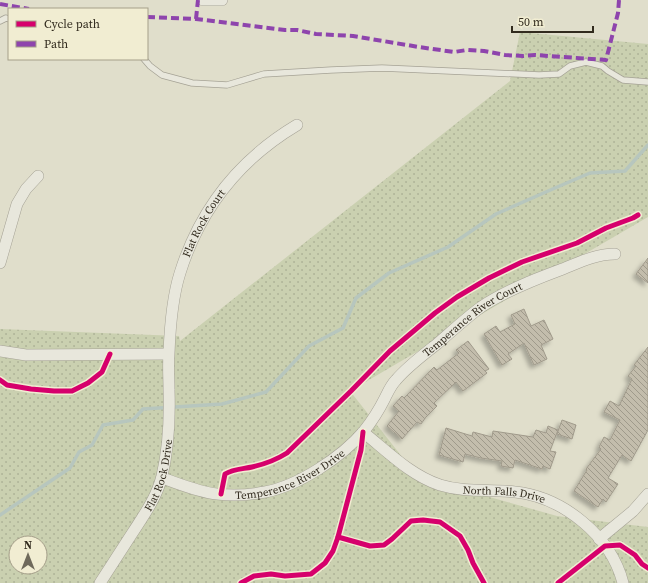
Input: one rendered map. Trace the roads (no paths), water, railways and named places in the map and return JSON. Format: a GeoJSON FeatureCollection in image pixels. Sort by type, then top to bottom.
{"type":"FeatureCollection","features":[{"type":"Feature","properties":{"kind":"street"},"geometry":{"type":"LineString","coordinates":[[203,0],[222,0]]}},
{"type":"Feature","properties":{"kind":"street","name":"Flat Rock Court"},"geometry":{"type":"LineString","coordinates":[[168,354],[174,298],[188,249],[199,226],[215,200],[249,161],[269,144],[298,125]]}},
{"type":"Feature","properties":{"kind":"street"},"geometry":{"type":"LineString","coordinates":[[0,263],[17,204],[26,189],[38,176]]}},
{"type":"Feature","properties":{"kind":"street","name":"Temperance River Court"},"geometry":{"type":"LineString","coordinates":[[363,432],[374,417],[395,381],[409,366],[480,308],[529,282],[591,257],[615,254]]}},
{"type":"Feature","properties":{"kind":"street"},"geometry":{"type":"LineString","coordinates":[[0,351],[26,355],[168,354]]}},
{"type":"Feature","properties":{"kind":"street","name":"Flat Rock Drive"},"geometry":{"type":"LineString","coordinates":[[100,583],[145,514],[162,478],[168,446],[170,416],[168,354]]}},
{"type":"Feature","properties":{"kind":"street","name":"Temperence River Drive"},"geometry":{"type":"LineString","coordinates":[[162,478],[199,491],[215,494],[232,495],[266,492],[296,481],[324,465],[351,445],[363,432]]}},
{"type":"Feature","properties":{"kind":"street","name":"North Falls Drive"},"geometry":{"type":"LineString","coordinates":[[363,432],[406,467],[422,477],[440,485],[475,491],[497,490],[518,492],[535,496],[571,512],[599,538],[614,562],[623,583]]}},
{"type":"Feature","properties":{"kind":"street"},"geometry":{"type":"LineString","coordinates":[[599,538],[633,511],[648,494]]}},
{"type":"Feature","properties":{"kind":"lane"},"geometry":{"type":"LineString","coordinates":[[145,60],[162,75],[192,83],[228,85],[264,74],[382,68],[539,75],[559,74],[570,66],[586,62],[602,66],[623,80],[648,82]]}},
{"type":"Feature","properties":{"kind":"waterway"},"geometry":{"type":"LineString","coordinates":[[0,515],[70,468],[79,452],[92,445],[103,425],[133,420],[143,409],[222,404],[266,392],[309,346],[343,328],[356,298],[389,273],[448,247],[496,214],[555,188],[590,173],[625,171],[648,145]]}}]}
